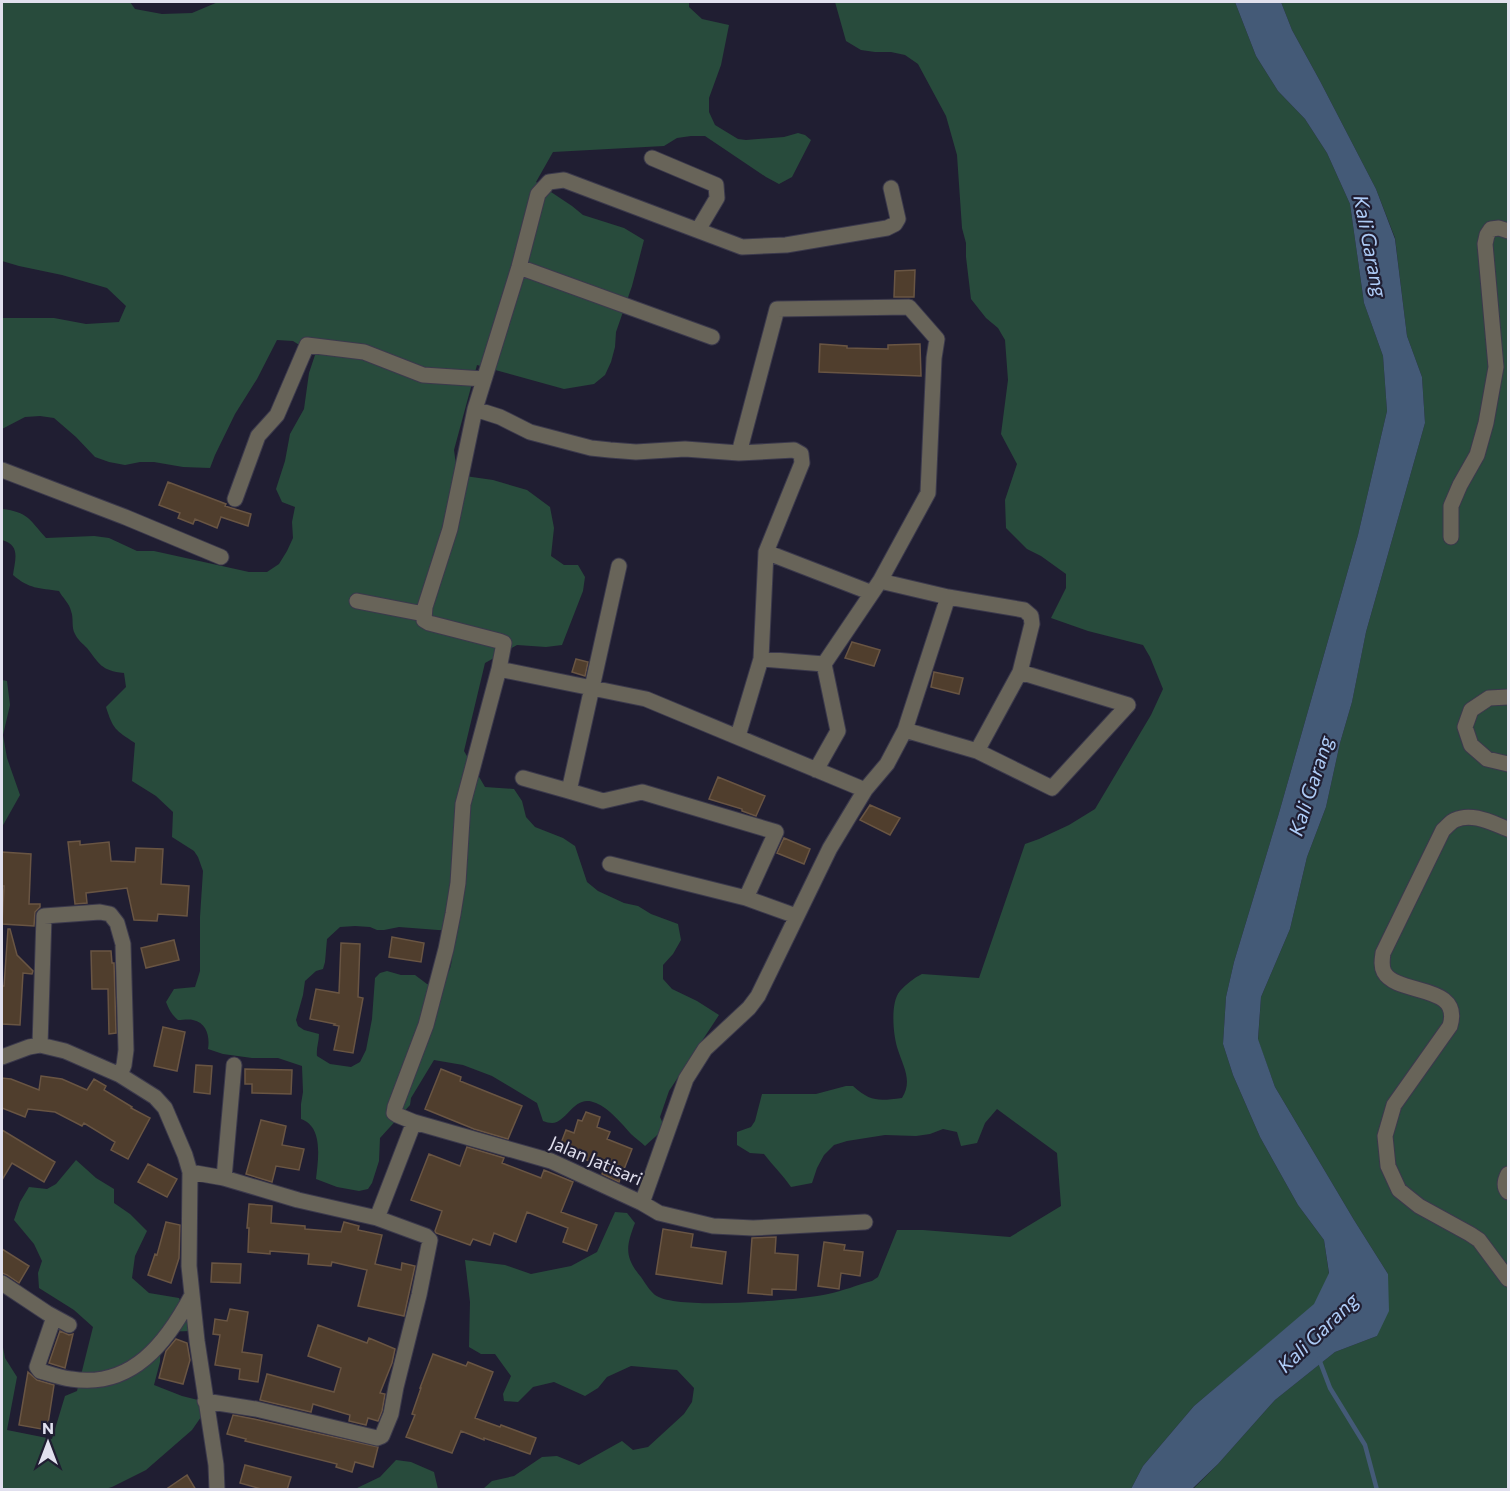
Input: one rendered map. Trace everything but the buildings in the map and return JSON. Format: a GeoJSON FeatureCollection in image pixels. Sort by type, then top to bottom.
{"type":"FeatureCollection","features":[{"type":"Feature","properties":{"kind":"street"},"geometry":{"type":"LineString","coordinates":[[652,158],[716,185],[717,198],[698,230]]}},
{"type":"Feature","properties":{"kind":"street"},"geometry":{"type":"LineString","coordinates":[[377,1218],[414,1122],[394,1113],[395,1107],[426,1025],[446,949],[458,883],[463,804],[504,643],[429,623],[424,620],[425,607],[450,529],[475,409],[519,267],[538,194],[549,182],[564,180],[742,247],[786,245],[895,225],[898,219],[891,188]]}},
{"type":"Feature","properties":{"kind":"street"},"geometry":{"type":"LineString","coordinates":[[1451,537],[1451,506],[1477,455],[1486,423],[1496,368],[1485,244],[1491,229],[1499,228],[1509,231]]}},
{"type":"Feature","properties":{"kind":"street"},"geometry":{"type":"LineString","coordinates":[[519,267],[712,337]]}},
{"type":"Feature","properties":{"kind":"street"},"geometry":{"type":"LineString","coordinates":[[739,453],[777,309],[909,307],[937,339],[934,358],[928,493],[876,587],[824,664],[838,731],[816,770]]}},
{"type":"Feature","properties":{"kind":"street"},"geometry":{"type":"LineString","coordinates":[[235,499],[258,436],[277,415],[307,345],[364,352],[423,375],[484,380]]}},
{"type":"Feature","properties":{"kind":"street"},"geometry":{"type":"LineString","coordinates":[[475,409],[500,417],[530,432],[591,448],[636,452],[685,449],[739,453],[794,450],[801,454],[802,463],[766,552],[761,659],[738,736]]}},
{"type":"Feature","properties":{"kind":"street"},"geometry":{"type":"LineString","coordinates":[[2,470],[221,557]]}},
{"type":"Feature","properties":{"kind":"street"},"geometry":{"type":"LineString","coordinates":[[766,552],[876,587],[1024,610],[1031,616],[1032,624],[1020,672],[977,751]]}},
{"type":"Feature","properties":{"kind":"street"},"geometry":{"type":"LineString","coordinates":[[569,791],[619,566]]}},
{"type":"Feature","properties":{"kind":"street"},"geometry":{"type":"LineString","coordinates":[[642,1203],[686,1079],[705,1049],[758,996],[830,848],[866,790],[887,764],[905,730],[948,597]]}},
{"type":"Feature","properties":{"kind":"street"},"geometry":{"type":"LineString","coordinates":[[357,601],[424,614]]}},
{"type":"Feature","properties":{"kind":"street"},"geometry":{"type":"LineString","coordinates":[[761,659],[824,664]]}},
{"type":"Feature","properties":{"kind":"street"},"geometry":{"type":"LineString","coordinates":[[499,669],[646,699],[866,790]]}},
{"type":"Feature","properties":{"kind":"street"},"geometry":{"type":"LineString","coordinates":[[905,730],[977,751],[1052,788],[1128,705],[1020,672]]}},
{"type":"Feature","properties":{"kind":"street"},"geometry":{"type":"LineString","coordinates":[[1509,697],[1489,698],[1471,710],[1465,727],[1471,745],[1487,759],[1509,764]]}},
{"type":"Feature","properties":{"kind":"street"},"geometry":{"type":"LineString","coordinates":[[523,778],[603,801],[642,792],[776,832],[746,898]]}},
{"type":"Feature","properties":{"kind":"street"},"geometry":{"type":"LineString","coordinates":[[1509,829],[1482,819],[1466,817],[1453,821],[1443,830],[1383,953],[1381,965],[1385,975],[1393,981],[1443,999],[1451,1008],[1452,1018],[1450,1026],[1394,1105],[1385,1136],[1388,1166],[1399,1190],[1419,1206],[1479,1240],[1509,1279]]}},
{"type":"Feature","properties":{"kind":"street"},"geometry":{"type":"LineString","coordinates":[[610,864],[746,898],[796,916]]}},
{"type":"Feature","properties":{"kind":"street"},"geometry":{"type":"LineString","coordinates":[[40,1045],[44,916],[90,912],[110,914],[117,923],[123,944],[126,1050],[120,1075]]}},
{"type":"Feature","properties":{"kind":"street"},"geometry":{"type":"LineString","coordinates":[[2,1057],[40,1045],[65,1051],[120,1075],[155,1097],[165,1108],[190,1172],[189,1266],[216,1465],[217,1490]]}},
{"type":"Feature","properties":{"kind":"street"},"geometry":{"type":"LineString","coordinates":[[224,1178],[234,1065]]}},
{"type":"Feature","properties":{"kind":"street","name":"Jalan Jatisari"},"geometry":{"type":"LineString","coordinates":[[414,1122],[551,1161],[659,1213],[713,1226],[753,1228],[865,1222]]}},
{"type":"Feature","properties":{"kind":"street"},"geometry":{"type":"LineString","coordinates":[[190,1172],[224,1178],[298,1200],[377,1218],[426,1236],[430,1240],[391,1414],[382,1436],[377,1438],[256,1409],[206,1401]]}},
{"type":"Feature","properties":{"kind":"street"},"geometry":{"type":"LineString","coordinates":[[1509,1174],[1505,1181],[1509,1192]]}},
{"type":"Feature","properties":{"kind":"street"},"geometry":{"type":"LineString","coordinates":[[2,1283],[69,1325]]}},
{"type":"Feature","properties":{"kind":"street"},"geometry":{"type":"LineString","coordinates":[[54,1317],[38,1367],[40,1371],[71,1379],[89,1380],[111,1377],[134,1367],[166,1338],[192,1295]]}},
{"type":"Feature","properties":{"kind":"green space"},"geometry":{"type":"Polygon","coordinates":[[[2,2],[130,2],[135,9],[162,14],[192,13],[218,2],[689,2],[689,7],[702,19],[729,25],[721,65],[709,98],[709,112],[715,125],[738,139],[784,137],[798,133],[805,135],[811,140],[792,177],[779,184],[705,136],[677,138],[664,146],[553,152],[536,182],[583,215],[624,228],[644,240],[632,286],[616,332],[611,362],[605,375],[594,384],[564,389],[477,365],[454,450],[456,465],[465,476],[493,480],[527,490],[550,507],[554,528],[551,556],[564,565],[578,565],[585,577],[583,591],[562,645],[546,647],[517,645],[485,663],[464,751],[485,787],[514,789],[522,801],[526,817],[535,827],[563,838],[575,846],[587,882],[598,891],[678,924],[681,940],[663,965],[663,979],[672,989],[719,1015],[669,1091],[660,1117],[665,1128],[645,1146],[611,1113],[596,1103],[582,1102],[558,1121],[552,1123],[543,1121],[537,1103],[492,1076],[463,1065],[434,1060],[411,1098],[410,1105],[380,1138],[379,1161],[368,1189],[359,1191],[337,1187],[316,1179],[318,1145],[316,1136],[308,1123],[301,1119],[302,1066],[278,1058],[252,1058],[223,1054],[208,1049],[208,1035],[202,1024],[191,1020],[178,1020],[172,1014],[166,1002],[174,989],[195,987],[200,971],[203,871],[194,851],[172,837],[173,812],[156,796],[132,781],[135,743],[116,728],[106,707],[126,687],[124,673],[105,668],[77,638],[70,608],[59,591],[29,585],[13,575],[15,554],[12,545],[2,540],[2,509],[23,514],[46,538],[94,536],[109,538],[137,551],[154,551],[249,572],[267,572],[279,564],[293,538],[292,522],[295,507],[282,502],[276,489],[285,461],[290,434],[304,409],[309,373],[315,355],[293,341],[277,340],[257,379],[235,414],[210,468],[183,467],[154,462],[125,465],[109,462],[95,457],[54,418],[25,417],[2,429],[2,318],[54,318],[86,324],[119,322],[126,306],[107,288],[2,261],[2,2]],[[340,927],[327,939],[323,969],[316,971],[305,981],[296,1020],[298,1026],[304,1030],[319,1034],[317,1056],[330,1064],[351,1067],[360,1062],[366,1050],[372,1019],[375,978],[380,973],[387,971],[401,975],[415,975],[427,984],[434,985],[446,976],[451,966],[451,931],[399,927],[377,930],[370,927],[340,927]]]}},
{"type":"Feature","properties":{"kind":"green space"},"geometry":{"type":"Polygon","coordinates":[[[835,2],[1235,2],[1256,56],[1278,91],[1305,119],[1327,153],[1350,204],[1364,303],[1383,356],[1387,411],[1358,535],[1234,962],[1226,997],[1223,1044],[1233,1075],[1260,1137],[1298,1205],[1324,1240],[1329,1274],[1315,1304],[1194,1406],[1143,1466],[1131,1489],[483,1489],[492,1481],[514,1476],[542,1457],[557,1456],[579,1465],[622,1441],[633,1450],[648,1447],[684,1414],[692,1402],[694,1388],[677,1370],[631,1366],[607,1377],[598,1388],[585,1396],[554,1382],[533,1387],[518,1402],[504,1401],[503,1394],[511,1376],[495,1354],[481,1354],[469,1347],[470,1302],[465,1260],[505,1265],[531,1274],[571,1266],[597,1252],[615,1212],[627,1213],[635,1223],[628,1245],[629,1257],[635,1270],[655,1295],[667,1300],[712,1303],[792,1299],[828,1294],[872,1281],[878,1277],[897,1230],[1010,1237],[1061,1206],[1057,1153],[997,1109],[985,1123],[977,1143],[961,1146],[957,1132],[943,1129],[916,1136],[885,1135],[847,1141],[834,1145],[824,1155],[812,1183],[791,1187],[764,1154],[750,1153],[737,1145],[737,1132],[751,1127],[755,1121],[762,1094],[816,1094],[853,1086],[870,1098],[887,1100],[902,1098],[907,1080],[896,1044],[893,1019],[895,1003],[900,991],[922,974],[979,978],[1025,844],[1069,825],[1095,809],[1151,715],[1163,689],[1143,645],[1088,631],[1051,618],[1066,588],[1066,574],[1027,549],[1006,528],[1005,500],[1017,464],[1001,434],[1008,380],[1005,340],[998,328],[986,318],[971,299],[966,243],[962,228],[957,155],[946,116],[918,64],[905,55],[861,50],[846,41],[835,2]]]}},
{"type":"Feature","properties":{"kind":"green space"},"geometry":{"type":"Polygon","coordinates":[[[1281,2],[1508,2],[1508,1489],[1192,1490],[1275,1400],[1335,1352],[1377,1336],[1388,1274],[1275,1087],[1258,1040],[1261,997],[1290,929],[1307,857],[1326,807],[1352,702],[1366,632],[1425,423],[1422,377],[1407,336],[1395,238],[1376,189],[1292,30],[1281,2]]]}},
{"type":"Feature","properties":{"kind":"green space"},"geometry":{"type":"Polygon","coordinates":[[[2,680],[7,681],[10,705],[3,735],[7,758],[20,795],[2,827],[2,680]]]}},
{"type":"Feature","properties":{"kind":"green space"},"geometry":{"type":"Polygon","coordinates":[[[76,1160],[96,1178],[114,1189],[114,1203],[130,1214],[147,1231],[135,1256],[132,1278],[149,1293],[179,1298],[191,1331],[161,1332],[160,1362],[154,1385],[202,1401],[201,1417],[192,1430],[146,1470],[112,1487],[105,1489],[2,1489],[2,1342],[5,1358],[17,1377],[7,1430],[52,1439],[65,1396],[77,1391],[93,1327],[74,1310],[39,1288],[38,1273],[42,1261],[34,1244],[14,1220],[20,1202],[29,1187],[47,1189],[56,1184],[76,1160]]]}},
{"type":"Feature","properties":{"kind":"green space"},"geometry":{"type":"Polygon","coordinates":[[[396,1460],[411,1462],[434,1472],[438,1489],[355,1489],[380,1477],[396,1460]]]}},
{"type":"Feature","properties":{"kind":"water","name":"Kali Garang"},"geometry":{"type":"Polygon","coordinates":[[[1235,2],[1281,2],[1292,30],[1376,189],[1395,239],[1407,336],[1422,377],[1425,423],[1366,632],[1352,702],[1326,807],[1307,857],[1290,929],[1261,997],[1258,1039],[1275,1087],[1388,1274],[1389,1311],[1377,1336],[1335,1352],[1275,1400],[1218,1464],[1192,1489],[1131,1489],[1143,1466],[1194,1406],[1314,1304],[1329,1273],[1324,1240],[1298,1205],[1260,1137],[1233,1075],[1223,1044],[1226,997],[1234,962],[1358,535],[1387,411],[1383,356],[1364,303],[1350,204],[1327,153],[1305,119],[1278,91],[1256,56],[1235,2]]]}},
{"type":"Feature","properties":{"kind":"waterway","name":"Kali Garang"},"geometry":{"type":"LineString","coordinates":[[1319,1359],[1330,1388],[1365,1445],[1377,1490]]}}]}
